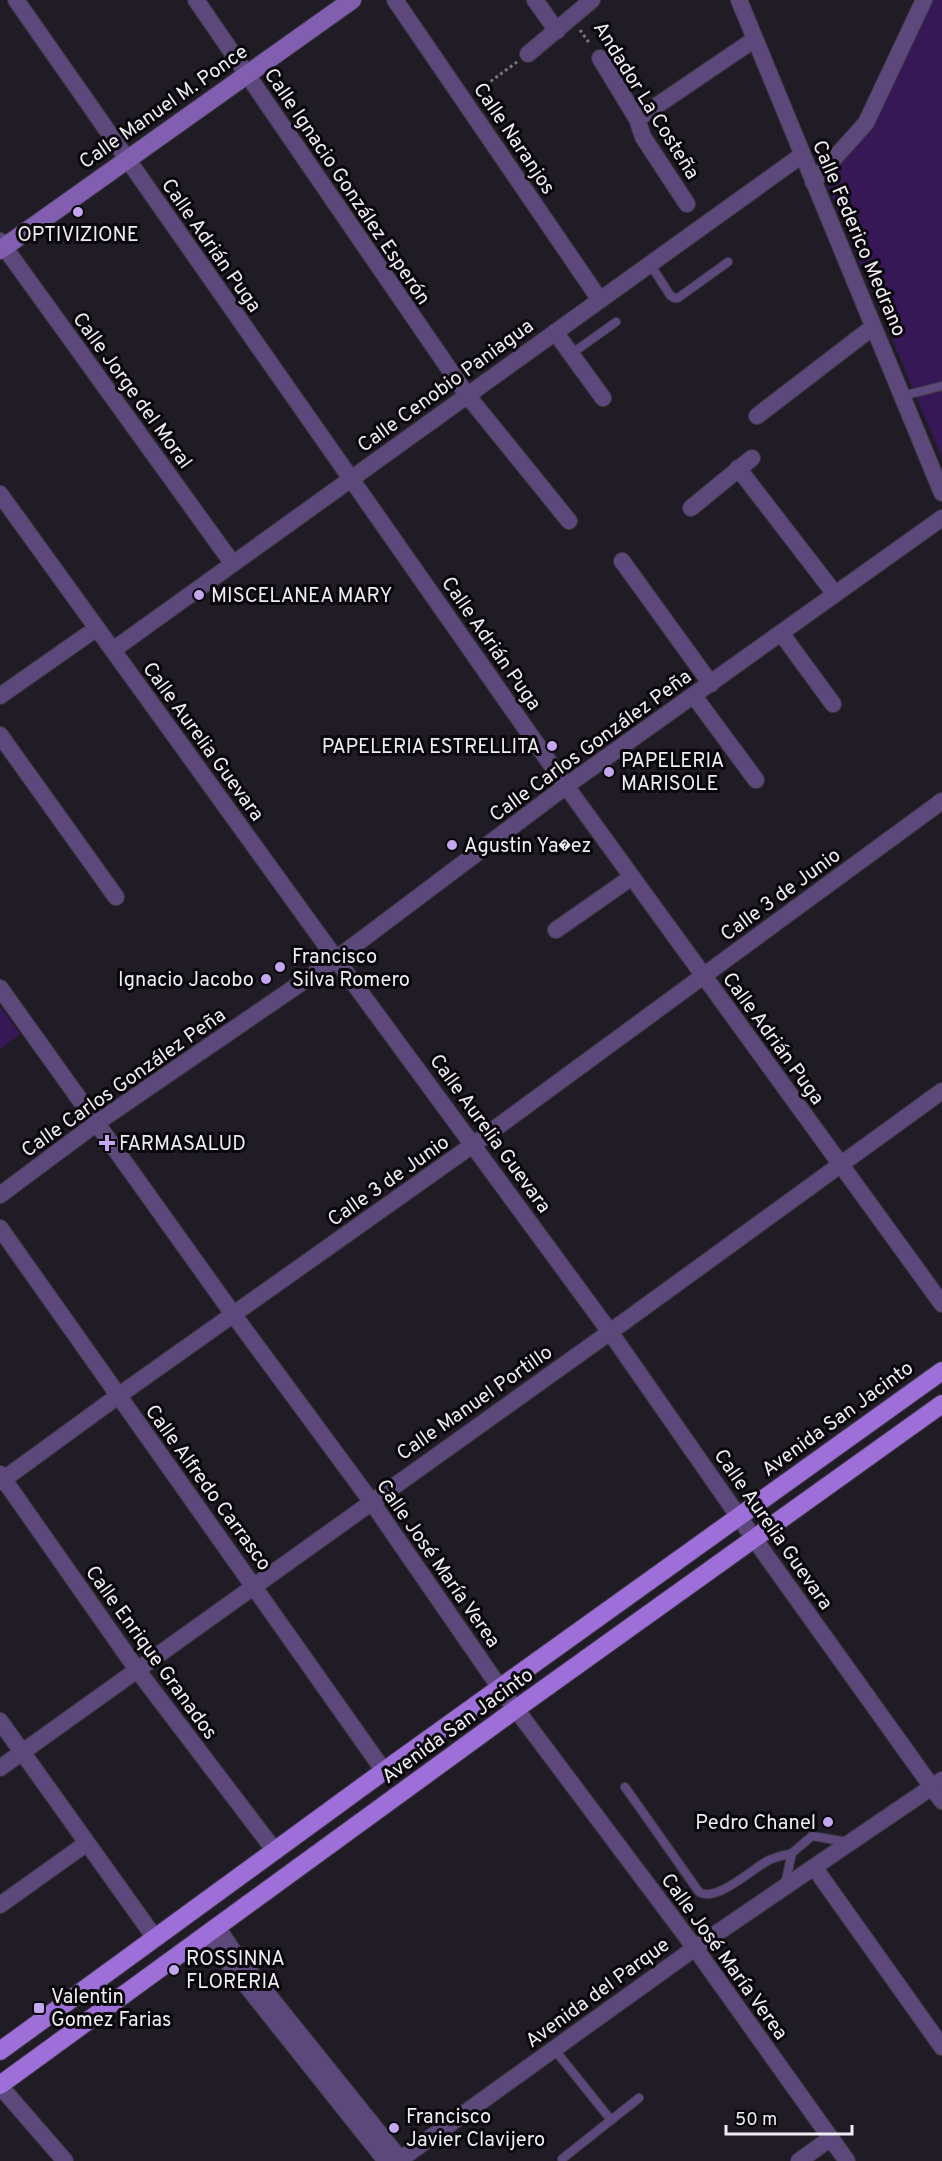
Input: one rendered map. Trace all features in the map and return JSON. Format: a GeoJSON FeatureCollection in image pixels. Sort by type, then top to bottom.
{"type":"FeatureCollection","features":[{"type":"Feature","properties":{"kind":"main road","name":"Avenida San Jacinto"},"geometry":{"type":"LineString","coordinates":[[0,2051],[384,1771],[942,1371]]}},
{"type":"Feature","properties":{"kind":"main road","name":"Avenida San Jacinto"},"geometry":{"type":"LineString","coordinates":[[0,2086],[516,1709],[942,1404]]}},
{"type":"Feature","properties":{"kind":"street","name":"Calle Adrián Puga"},"geometry":{"type":"LineString","coordinates":[[16,0],[566,786],[942,1304]]}},
{"type":"Feature","properties":{"kind":"street","name":"Calle Ignacio González Esperón"},"geometry":{"type":"LineString","coordinates":[[196,0],[466,395],[569,521]]}},
{"type":"Feature","properties":{"kind":"street","name":"Calle Manuel M. Ponce"},"geometry":{"type":"LineString","coordinates":[[1,246],[127,160],[352,0]]}},
{"type":"Feature","properties":{"kind":"street","name":"Calle Naranjos"},"geometry":{"type":"LineString","coordinates":[[395,0],[600,300]]}},
{"type":"Feature","properties":{"kind":"street"},"geometry":{"type":"LineString","coordinates":[[535,0],[557,31]]}},
{"type":"Feature","properties":{"kind":"street"},"geometry":{"type":"LineString","coordinates":[[528,54],[592,0]]}},
{"type":"Feature","properties":{"kind":"street","name":"Calle Federico Medrano"},"geometry":{"type":"LineString","coordinates":[[739,0],[942,493]]}},
{"type":"Feature","properties":{"kind":"street"},"geometry":{"type":"LineString","coordinates":[[813,182],[866,123],[924,0]]}},
{"type":"Feature","properties":{"kind":"street"},"geometry":{"type":"LineString","coordinates":[[637,119],[755,39]]}},
{"type":"Feature","properties":{"kind":"street","name":"Andador La Costeña"},"geometry":{"type":"LineString","coordinates":[[600,58],[637,119],[643,137],[687,204]]}},
{"type":"Feature","properties":{"kind":"street","name":"Calle Cenobio Paniagua"},"geometry":{"type":"LineString","coordinates":[[113,650],[802,156]]}},
{"type":"Feature","properties":{"kind":"street","name":"Calle Jorge del Moral"},"geometry":{"type":"LineString","coordinates":[[1,246],[233,564]]}},
{"type":"Feature","properties":{"kind":"street"},"geometry":{"type":"LineString","coordinates":[[757,416],[873,327]]}},
{"type":"Feature","properties":{"kind":"street"},"geometry":{"type":"LineString","coordinates":[[555,332],[603,398]]}},
{"type":"Feature","properties":{"kind":"street"},"geometry":{"type":"LineString","coordinates":[[691,508],[752,458]]}},
{"type":"Feature","properties":{"kind":"street"},"geometry":{"type":"LineString","coordinates":[[738,468],[835,594]]}},
{"type":"Feature","properties":{"kind":"street","name":"Calle Aurelia Guevara"},"geometry":{"type":"LineString","coordinates":[[0,494],[336,959],[610,1332],[755,1540],[937,1784],[942,1802]]}},
{"type":"Feature","properties":{"kind":"street","name":"Calle Carlos González Peña"},"geometry":{"type":"LineString","coordinates":[[0,1195],[98,1122],[336,959],[566,786],[942,518]]}},
{"type":"Feature","properties":{"kind":"street"},"geometry":{"type":"LineString","coordinates":[[622,561],[711,684]]}},
{"type":"Feature","properties":{"kind":"street"},"geometry":{"type":"LineString","coordinates":[[0,696],[97,628]]}},
{"type":"Feature","properties":{"kind":"street"},"geometry":{"type":"LineString","coordinates":[[781,633],[833,704]]}},
{"type":"Feature","properties":{"kind":"street"},"geometry":{"type":"LineString","coordinates":[[694,696],[756,780]]}},
{"type":"Feature","properties":{"kind":"street"},"geometry":{"type":"LineString","coordinates":[[0,735],[116,897]]}},
{"type":"Feature","properties":{"kind":"street","name":"Calle 3 de Junio"},"geometry":{"type":"LineString","coordinates":[[1,1479],[474,1144],[942,801]]}},
{"type":"Feature","properties":{"kind":"street"},"geometry":{"type":"LineString","coordinates":[[556,930],[632,877]]}},
{"type":"Feature","properties":{"kind":"street","name":"Calle José María Verea"},"geometry":{"type":"LineString","coordinates":[[0,988],[98,1122],[233,1314],[371,1501],[500,1688],[695,1948],[847,2161]]}},
{"type":"Feature","properties":{"kind":"street","name":"Calle Manuel Portillo"},"geometry":{"type":"LineString","coordinates":[[0,1768],[610,1332],[942,1091]]}},
{"type":"Feature","properties":{"kind":"street","name":"Calle Alfredo Carrasco"},"geometry":{"type":"LineString","coordinates":[[0,1228],[384,1771]]}},
{"type":"Feature","properties":{"kind":"street","name":"Calle Enrique Granados"},"geometry":{"type":"LineString","coordinates":[[1,1479],[138,1671],[275,1851]]}},
{"type":"Feature","properties":{"kind":"street"},"geometry":{"type":"LineString","coordinates":[[0,1721],[155,1938]]}},
{"type":"Feature","properties":{"kind":"street","name":"Avenida del Parque"},"geometry":{"type":"LineString","coordinates":[[395,2160],[695,1948],[937,1784]]}},
{"type":"Feature","properties":{"kind":"street"},"geometry":{"type":"LineString","coordinates":[[0,1905],[87,1843]]}},
{"type":"Feature","properties":{"kind":"street"},"geometry":{"type":"LineString","coordinates":[[814,1867],[942,2048]]}},
{"type":"Feature","properties":{"kind":"street"},"geometry":{"type":"LineString","coordinates":[[211,1931],[395,2160]]}},
{"type":"Feature","properties":{"kind":"street"},"geometry":{"type":"LineString","coordinates":[[0,2086],[65,2161]]}},
{"type":"Feature","properties":{"kind":"street"},"geometry":{"type":"LineString","coordinates":[[799,2161],[831,2138]]}},
{"type":"Feature","properties":{"kind":"lane"},"geometry":{"type":"LineString","coordinates":[[650,264],[674,298],[681,298],[728,262]]}},
{"type":"Feature","properties":{"kind":"lane"},"geometry":{"type":"LineString","coordinates":[[571,354],[616,322]]}},
{"type":"Feature","properties":{"kind":"lane"},"geometry":{"type":"LineString","coordinates":[[902,396],[942,386]]}},
{"type":"Feature","properties":{"kind":"lane"},"geometry":{"type":"LineString","coordinates":[[625,1787],[703,1895],[715,1894],[771,1859],[792,1853],[812,1836],[852,1842]]}},
{"type":"Feature","properties":{"kind":"lane"},"geometry":{"type":"LineString","coordinates":[[784,1888],[792,1853]]}},
{"type":"Feature","properties":{"kind":"lane"},"geometry":{"type":"LineString","coordinates":[[554,2049],[611,2120]]}},
{"type":"Feature","properties":{"kind":"lane"},"geometry":{"type":"LineString","coordinates":[[562,2159],[639,2098]]}},
{"type":"Feature","properties":{"kind":"path","name":"Andador La Costeña"},"geometry":{"type":"LineString","coordinates":[[572,19],[600,58]]}},
{"type":"Feature","properties":{"kind":"path"},"geometry":{"type":"LineString","coordinates":[[464,101],[528,54]]}},
{"type":"Feature","properties":{"kind":"shaded area"},"geometry":{"type":"Polygon","coordinates":[[[929,0],[942,0],[942,458],[825,180],[929,0]]]}},
{"type":"Feature","properties":{"kind":"shaded area"},"geometry":{"type":"Polygon","coordinates":[[[0,1006],[20,1034],[0,1049],[0,1006]]]}},
{"type":"Feature","properties":{"kind":"place","name":"OPTIVIZIONE"},"geometry":{"type":"Point","coordinates":[78,212]}},
{"type":"Feature","properties":{"kind":"place","name":"MISCELANEA MARY"},"geometry":{"type":"Point","coordinates":[199,595]}},
{"type":"Feature","properties":{"kind":"place","name":"PAPELERIA ESTRELLITA"},"geometry":{"type":"Point","coordinates":[552,746]}},
{"type":"Feature","properties":{"kind":"place","name":"PAPELERIA MARISOLE"},"geometry":{"type":"Point","coordinates":[609,772]}},
{"type":"Feature","properties":{"kind":"place","name":"Agustin Ya�ez"},"geometry":{"type":"Point","coordinates":[452,845]}},
{"type":"Feature","properties":{"kind":"place","name":"Francisco Silva Romero"},"geometry":{"type":"Point","coordinates":[280,967]}},
{"type":"Feature","properties":{"kind":"place","name":"Ignacio Jacobo"},"geometry":{"type":"Point","coordinates":[266,979]}},
{"type":"Feature","properties":{"kind":"place","name":"FARMASALUD"},"geometry":{"type":"Point","coordinates":[107,1143]}},
{"type":"Feature","properties":{"kind":"place","name":"Pedro Chanel"},"geometry":{"type":"Point","coordinates":[828,1822]}},
{"type":"Feature","properties":{"kind":"place","name":"ROSSINNA FLORERIA"},"geometry":{"type":"Point","coordinates":[174,1970]}},
{"type":"Feature","properties":{"kind":"place","name":"Valentin Gomez Farias"},"geometry":{"type":"Point","coordinates":[39,2008]}},
{"type":"Feature","properties":{"kind":"place","name":"Francisco Javier Clavijero"},"geometry":{"type":"Point","coordinates":[394,2128]}}]}
